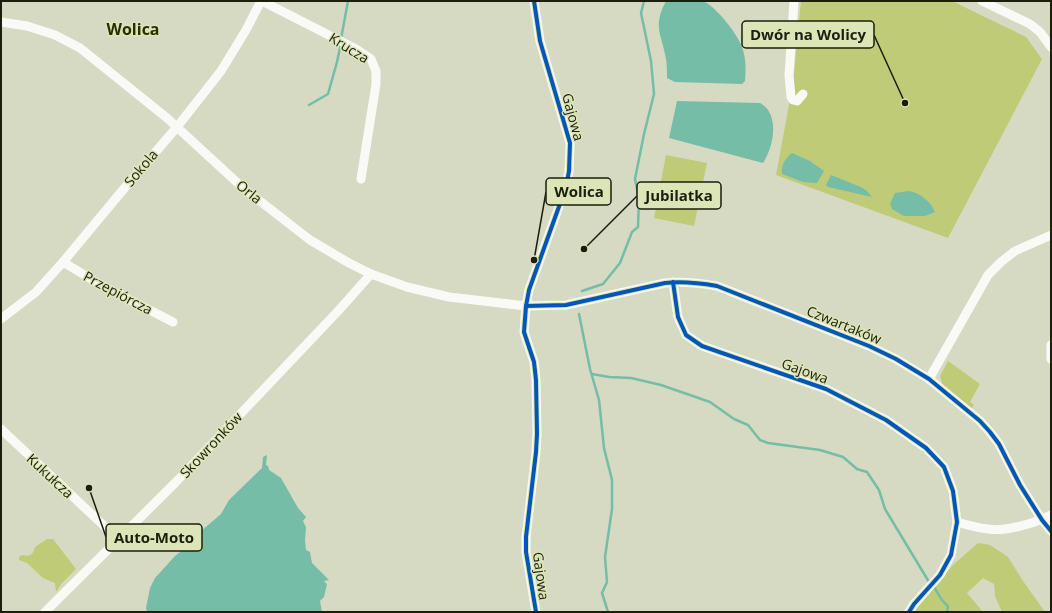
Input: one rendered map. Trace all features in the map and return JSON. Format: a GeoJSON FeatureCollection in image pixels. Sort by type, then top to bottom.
{"type":"FeatureCollection","features":[{"type":"Feature","properties":{"kind":"street","name":"Krucza"},"geometry":{"type":"LineString","coordinates":[[262,1],[346,44],[371,59],[376,71],[376,84],[361,179]]}},
{"type":"Feature","properties":{"kind":"street","name":"Sokola"},"geometry":{"type":"LineString","coordinates":[[1,319],[36,292],[176,127],[221,71],[262,1]]}},
{"type":"Feature","properties":{"kind":"street","name":"Gajowa"},"geometry":{"type":"LineString","coordinates":[[534,1],[540,41],[567,128],[571,156],[570,171],[566,186],[529,290],[524,332],[534,362],[537,409],[536,452],[526,537],[528,572],[536,612]]}},
{"type":"Feature","properties":{"kind":"street"},"geometry":{"type":"LineString","coordinates":[[794,1],[789,75],[791,97],[793,100],[797,101],[803,94]]}},
{"type":"Feature","properties":{"kind":"street"},"geometry":{"type":"LineString","coordinates":[[982,1],[1030,24],[1040,32],[1051,47]]}},
{"type":"Feature","properties":{"kind":"street","name":"Orla"},"geometry":{"type":"LineString","coordinates":[[1,22],[41,30],[55,35],[80,48],[176,127],[242,187],[310,240],[349,263],[372,274],[407,287],[449,297],[526,306]]}},
{"type":"Feature","properties":{"kind":"street"},"geometry":{"type":"LineString","coordinates":[[929,379],[988,275],[1015,251],[1051,235]]}},
{"type":"Feature","properties":{"kind":"street","name":"Przepiórcza"},"geometry":{"type":"LineString","coordinates":[[63,262],[101,285],[173,322]]}},
{"type":"Feature","properties":{"kind":"street","name":"Skowronków"},"geometry":{"type":"LineString","coordinates":[[45,612],[175,483],[372,274]]}},
{"type":"Feature","properties":{"kind":"street","name":"Gajowa"},"geometry":{"type":"LineString","coordinates":[[673,282],[678,318],[686,335],[702,346],[826,389],[886,420],[926,448],[944,467],[953,491],[957,522],[951,555],[932,583],[909,612]]}},
{"type":"Feature","properties":{"kind":"street"},"geometry":{"type":"LineString","coordinates":[[526,306],[550,306],[578,302],[647,286],[673,282]]}},
{"type":"Feature","properties":{"kind":"street","name":"Czwartaków"},"geometry":{"type":"LineString","coordinates":[[673,282],[691,282],[718,286],[869,346],[896,359],[929,379],[980,421],[990,432],[999,444],[1020,485],[1042,520],[1051,531]]}},
{"type":"Feature","properties":{"kind":"street"},"geometry":{"type":"LineString","coordinates":[[1051,345],[1051,359]]}},
{"type":"Feature","properties":{"kind":"street","name":"Kukułcza"},"geometry":{"type":"LineString","coordinates":[[1,429],[118,539]]}},
{"type":"Feature","properties":{"kind":"street"},"geometry":{"type":"LineString","coordinates":[[957,522],[989,530],[1014,528],[1042,520],[1051,515]]}},
{"type":"Feature","properties":{"kind":"green space"},"geometry":{"type":"Polygon","coordinates":[[[801,1],[952,1],[1026,37],[1042,59],[948,238],[776,175],[793,83],[801,1]]]}},
{"type":"Feature","properties":{"kind":"green space"},"geometry":{"type":"Polygon","coordinates":[[[666,155],[707,163],[694,226],[654,218],[666,155]]]}},
{"type":"Feature","properties":{"kind":"green space"},"geometry":{"type":"Polygon","coordinates":[[[948,361],[980,384],[970,402],[974,405],[972,408],[941,385],[942,383],[940,376],[948,361]]]}},
{"type":"Feature","properties":{"kind":"green space"},"geometry":{"type":"Polygon","coordinates":[[[47,539],[53,539],[76,569],[61,584],[57,591],[55,583],[43,578],[27,563],[19,560],[19,557],[22,555],[31,555],[35,547],[47,539]]]}},
{"type":"Feature","properties":{"kind":"green space"},"geometry":{"type":"Polygon","coordinates":[[[978,543],[990,545],[1008,557],[1045,612],[1002,612],[995,596],[994,584],[983,578],[967,593],[983,612],[914,612],[953,565],[978,543]]]}},
{"type":"Feature","properties":{"kind":"water"},"geometry":{"type":"Polygon","coordinates":[[[666,1],[703,1],[721,15],[741,44],[743,50],[746,73],[745,81],[742,84],[675,82],[667,78],[666,59],[659,30],[660,18],[666,1]]]}},
{"type":"Feature","properties":{"kind":"water"},"geometry":{"type":"Polygon","coordinates":[[[677,101],[760,103],[767,109],[773,123],[773,137],[769,151],[763,163],[669,138],[677,101]]]}},
{"type":"Feature","properties":{"kind":"water"},"geometry":{"type":"Polygon","coordinates":[[[792,153],[810,161],[824,171],[817,183],[803,182],[782,174],[784,162],[792,153]]]}},
{"type":"Feature","properties":{"kind":"water"},"geometry":{"type":"Polygon","coordinates":[[[831,175],[861,187],[872,197],[828,187],[826,185],[831,175]]]}},
{"type":"Feature","properties":{"kind":"water"},"geometry":{"type":"Polygon","coordinates":[[[909,191],[924,198],[935,212],[925,216],[904,216],[892,209],[890,204],[895,193],[909,191]]]}},
{"type":"Feature","properties":{"kind":"water"},"geometry":{"type":"Polygon","coordinates":[[[267,455],[266,465],[268,466],[269,470],[281,478],[298,508],[306,517],[303,521],[306,527],[306,550],[310,552],[312,563],[329,580],[324,581],[327,584],[324,597],[320,601],[322,612],[147,612],[146,608],[150,588],[155,578],[180,552],[187,541],[221,514],[229,500],[262,468],[263,457],[267,455]]]}},
{"type":"Feature","properties":{"kind":"waterway"},"geometry":{"type":"LineString","coordinates":[[341,39],[348,1]]}},
{"type":"Feature","properties":{"kind":"waterway"},"geometry":{"type":"LineString","coordinates":[[582,291],[603,284],[620,263],[632,232],[638,227],[639,199],[635,179],[654,94],[651,61],[641,13],[644,1]]}},
{"type":"Feature","properties":{"kind":"waterway"},"geometry":{"type":"LineString","coordinates":[[309,105],[328,94],[341,43]]}},
{"type":"Feature","properties":{"kind":"waterway"},"geometry":{"type":"LineString","coordinates":[[579,314],[590,369],[599,400],[604,448],[612,480],[612,509],[605,557],[607,582],[602,593],[608,612]]}},
{"type":"Feature","properties":{"kind":"waterway"},"geometry":{"type":"LineString","coordinates":[[592,374],[609,377],[631,378],[661,385],[710,402],[734,419],[748,425],[760,440],[768,443],[820,450],[843,457],[857,469],[867,472],[879,490],[885,509],[929,582]]}},
{"type":"Feature","properties":{"kind":"waterway"},"geometry":{"type":"LineString","coordinates":[[933,586],[943,602],[948,606],[947,612]]}},
{"type":"Feature","properties":{"kind":"cycle path"},"geometry":{"type":"LineString","coordinates":[[534,1],[540,41],[570,143],[569,171],[566,187],[529,290],[524,332],[534,362],[536,380],[536,452],[526,537],[526,552],[536,612]]}},
{"type":"Feature","properties":{"kind":"cycle path"},"geometry":{"type":"LineString","coordinates":[[673,282],[678,317],[686,335],[702,346],[826,389],[886,420],[926,448],[944,467],[953,491],[957,522],[951,555],[940,575],[914,604],[909,612]]}},
{"type":"Feature","properties":{"kind":"cycle path"},"geometry":{"type":"LineString","coordinates":[[526,306],[566,305],[665,283],[698,283],[717,286],[869,346],[896,359],[929,379],[980,421],[999,444],[1020,485],[1042,520],[1051,531]]}},
{"type":"Feature","properties":{"kind":"place","name":"Dwór na Wolicy"},"geometry":{"type":"Point","coordinates":[905,103]}},
{"type":"Feature","properties":{"kind":"place","name":"Jubilatka"},"geometry":{"type":"Point","coordinates":[584,249]}},
{"type":"Feature","properties":{"kind":"place","name":"Wolica"},"geometry":{"type":"Point","coordinates":[534,260]}},
{"type":"Feature","properties":{"kind":"place","name":"Auto-Moto"},"geometry":{"type":"Point","coordinates":[89,488]}},
{"type":"Feature","properties":{"kind":"district","name":"Wolica"},"geometry":{"type":"Point","coordinates":[133,29]}}]}
